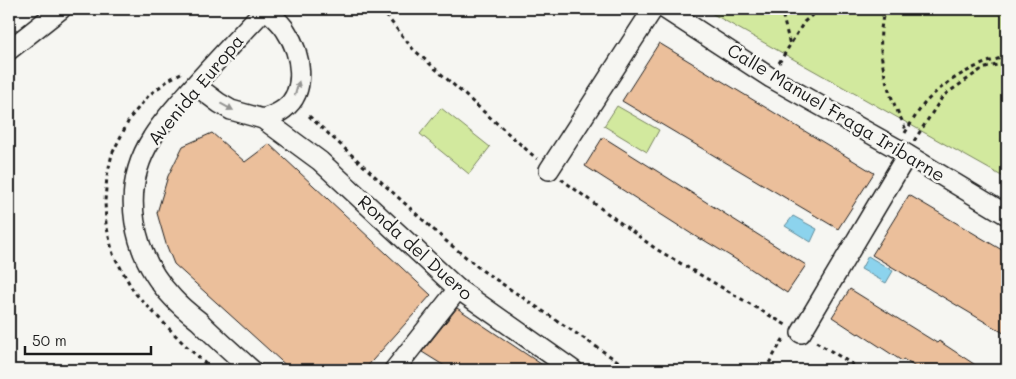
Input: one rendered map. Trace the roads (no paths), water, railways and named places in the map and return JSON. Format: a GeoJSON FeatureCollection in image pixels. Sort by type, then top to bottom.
{"type":"FeatureCollection","features":[{"type":"Feature","properties":{"kind":"street"},"geometry":{"type":"LineString","coordinates":[[9,50],[61,9]]}},
{"type":"Feature","properties":{"kind":"street"},"geometry":{"type":"LineString","coordinates":[[263,119],[278,114],[286,108],[297,92],[300,81],[300,68],[288,32],[265,9]]}},
{"type":"Feature","properties":{"kind":"street","name":"Avenida Europa"},"geometry":{"type":"LineString","coordinates":[[252,370],[173,298],[155,275],[144,257],[137,235],[133,216],[133,191],[141,160],[152,138],[190,78],[265,9]]}},
{"type":"Feature","properties":{"kind":"street"},"geometry":{"type":"LineString","coordinates":[[548,170],[653,9]]}},
{"type":"Feature","properties":{"kind":"street","name":"Calle Manuel Fraga Iribarne"},"geometry":{"type":"LineString","coordinates":[[665,9],[771,78],[907,155],[1007,216]]}},
{"type":"Feature","properties":{"kind":"street","name":"Ronda del Duero"},"geometry":{"type":"LineString","coordinates":[[190,78],[219,103],[231,110],[263,119],[320,161],[458,289],[573,370]]}},
{"type":"Feature","properties":{"kind":"street"},"geometry":{"type":"LineString","coordinates":[[800,333],[907,155]]}},
{"type":"Feature","properties":{"kind":"street"},"geometry":{"type":"LineString","coordinates":[[394,370],[458,289]]}},
{"type":"Feature","properties":{"kind":"water"},"geometry":{"type":"Polygon","coordinates":[[[793,216],[817,229],[811,242],[785,226],[793,216]]]}},
{"type":"Feature","properties":{"kind":"water"},"geometry":{"type":"Polygon","coordinates":[[[868,256],[893,271],[886,283],[861,269],[868,256]]]}}]}
